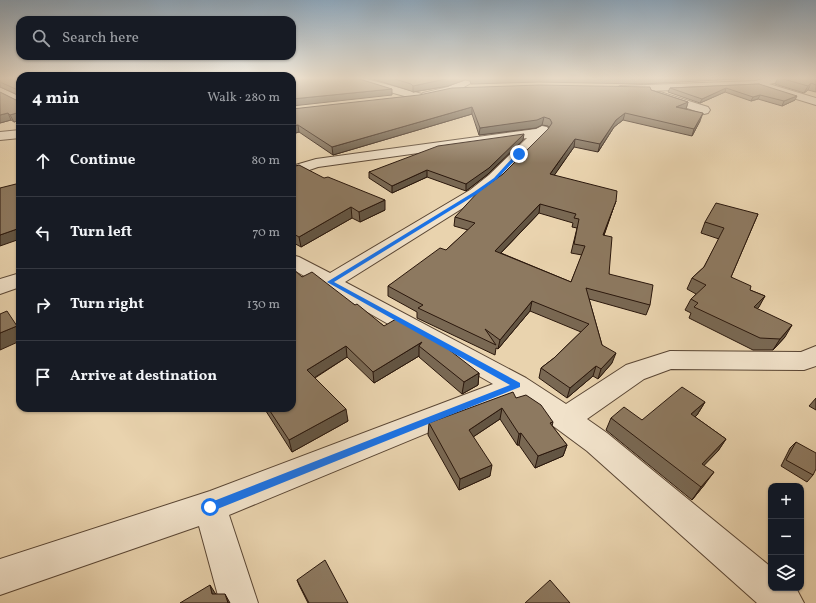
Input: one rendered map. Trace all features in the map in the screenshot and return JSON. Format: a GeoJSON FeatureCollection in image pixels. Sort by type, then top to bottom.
{"type":"FeatureCollection","features":[{"type":"Feature","properties":{"kind":"street"},"geometry":{"type":"LineString","coordinates":[[693,106],[704,110]]}},
{"type":"Feature","properties":{"kind":"street"},"geometry":{"type":"LineString","coordinates":[[296,170],[316,162],[542,131],[496,178],[476,193],[330,282]]}},
{"type":"Feature","properties":{"kind":"street"},"geometry":{"type":"LineString","coordinates":[[0,136],[16,134]]}},
{"type":"Feature","properties":{"kind":"street"},"geometry":{"type":"LineString","coordinates":[[296,263],[517,385],[566,419],[597,442],[785,603]]}},
{"type":"Feature","properties":{"kind":"street"},"geometry":{"type":"LineString","coordinates":[[0,287],[16,280]]}},
{"type":"Feature","properties":{"kind":"street"},"geometry":{"type":"LineString","coordinates":[[566,419],[635,372],[670,360],[804,361],[816,355]]}},
{"type":"Feature","properties":{"kind":"street"},"geometry":{"type":"LineString","coordinates":[[0,577],[210,507],[517,385]]}},
{"type":"Feature","properties":{"kind":"street"},"geometry":{"type":"LineString","coordinates":[[210,507],[239,603]]}},
{"type":"Feature","properties":{"kind":"building"},"geometry":{"type":"Polygon","coordinates":[[[0,106],[16,106],[16,113],[0,115],[0,106]]]}},
{"type":"Feature","properties":{"kind":"building"},"geometry":{"type":"Polygon","coordinates":[[[318,106],[678,106],[676,107],[703,113],[694,129],[625,113],[616,120],[600,144],[575,139],[550,174],[617,191],[616,201],[603,235],[612,237],[609,274],[653,285],[650,305],[586,288],[602,345],[616,353],[601,369],[596,366],[570,388],[541,368],[554,358],[589,324],[532,301],[500,340],[485,329],[496,345],[418,308],[423,305],[388,286],[440,248],[446,250],[475,223],[455,217],[478,192],[503,174],[548,129],[552,123],[550,119],[544,117],[537,120],[480,128],[472,107],[332,147],[298,125],[296,125],[296,109],[318,106]],[[540,204],[495,251],[571,282],[585,246],[574,244],[579,219],[574,218],[576,214],[540,204]]]}},
{"type":"Feature","properties":{"kind":"building"},"geometry":{"type":"Polygon","coordinates":[[[524,134],[489,168],[466,184],[427,170],[392,186],[369,172],[438,146],[524,134]]]}},
{"type":"Feature","properties":{"kind":"building"},"geometry":{"type":"Polygon","coordinates":[[[299,165],[324,178],[328,177],[385,200],[359,212],[351,207],[299,237],[296,235],[296,166],[299,165]]]}},
{"type":"Feature","properties":{"kind":"building"},"geometry":{"type":"Polygon","coordinates":[[[16,184],[16,229],[0,235],[0,188],[16,184]]]}},
{"type":"Feature","properties":{"kind":"building"},"geometry":{"type":"Polygon","coordinates":[[[716,203],[758,214],[731,277],[751,286],[750,290],[765,296],[754,307],[792,325],[780,339],[760,338],[694,307],[698,303],[691,299],[706,285],[692,278],[704,267],[724,228],[705,222],[716,203]]]}},
{"type":"Feature","properties":{"kind":"building"},"geometry":{"type":"Polygon","coordinates":[[[296,272],[302,277],[312,272],[355,305],[357,304],[384,326],[396,319],[443,345],[479,373],[464,382],[419,346],[422,342],[373,372],[346,346],[307,370],[346,409],[289,440],[271,412],[296,412],[296,272]]]}},
{"type":"Feature","properties":{"kind":"building"},"geometry":{"type":"Polygon","coordinates":[[[7,311],[16,326],[0,333],[0,314],[7,311]]]}},
{"type":"Feature","properties":{"kind":"building"},"geometry":{"type":"Polygon","coordinates":[[[682,387],[705,402],[691,414],[726,439],[702,464],[714,472],[701,487],[611,418],[624,407],[642,420],[682,387]]]}},
{"type":"Feature","properties":{"kind":"building"},"geometry":{"type":"Polygon","coordinates":[[[513,392],[516,398],[526,395],[541,405],[553,422],[550,423],[567,445],[538,456],[521,433],[519,434],[502,408],[469,430],[492,465],[460,479],[429,423],[513,392]]]}},
{"type":"Feature","properties":{"kind":"building"},"geometry":{"type":"Polygon","coordinates":[[[796,442],[816,453],[816,469],[813,475],[786,460],[796,442]]]}},
{"type":"Feature","properties":{"kind":"building"},"geometry":{"type":"Polygon","coordinates":[[[325,560],[348,603],[309,603],[297,580],[325,560]]]}},
{"type":"Feature","properties":{"kind":"building"},"geometry":{"type":"Polygon","coordinates":[[[550,580],[570,603],[525,603],[550,580]]]}},
{"type":"Feature","properties":{"kind":"building"},"geometry":{"type":"Polygon","coordinates":[[[210,585],[212,594],[225,594],[228,603],[180,603],[210,585]]]}},
{"type":"Feature","properties":{"kind":"route"},"geometry":{"type":"LineString","coordinates":[[210,507],[517,385],[330,282],[476,193],[496,178],[519,154]]}}]}
